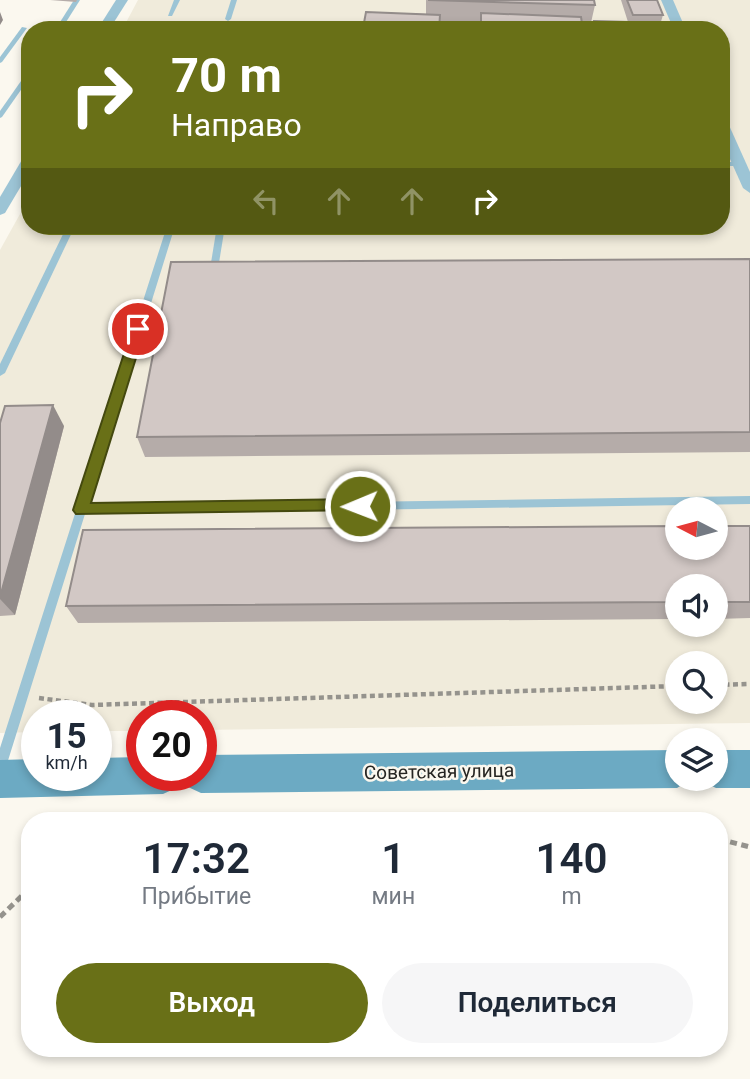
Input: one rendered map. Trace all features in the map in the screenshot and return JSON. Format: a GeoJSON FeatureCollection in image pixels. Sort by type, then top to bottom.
{"type":"FeatureCollection","features":[{"type":"Feature","properties":{"kind":"main road","name":"Советская улица"},"geometry":{"type":"LineString","coordinates":[[217,775],[665,769]]}},
{"type":"Feature","properties":{"kind":"main road"},"geometry":{"type":"LineString","coordinates":[[728,769],[750,769]]}},
{"type":"Feature","properties":{"kind":"main road"},"geometry":{"type":"LineString","coordinates":[[0,779],[126,776]]}},
{"type":"Feature","properties":{"kind":"street"},"geometry":{"type":"LineString","coordinates":[[109,21],[122,0]]}},
{"type":"Feature","properties":{"kind":"street"},"geometry":{"type":"LineString","coordinates":[[667,0],[676,21]]}},
{"type":"Feature","properties":{"kind":"street"},"geometry":{"type":"LineString","coordinates":[[730,143],[750,188]]}},
{"type":"Feature","properties":{"kind":"street"},"geometry":{"type":"LineString","coordinates":[[0,210],[21,174]]}},
{"type":"Feature","properties":{"kind":"lane"},"geometry":{"type":"LineString","coordinates":[[64,21],[77,0]]}},
{"type":"Feature","properties":{"kind":"lane"},"geometry":{"type":"LineString","coordinates":[[170,15],[177,0]]}},
{"type":"Feature","properties":{"kind":"lane"},"geometry":{"type":"LineString","coordinates":[[228,19],[234,0]]}},
{"type":"Feature","properties":{"kind":"lane"},"geometry":{"type":"LineString","coordinates":[[0,61],[21,31]]}},
{"type":"Feature","properties":{"kind":"lane"},"geometry":{"type":"LineString","coordinates":[[0,116],[21,85]]}},
{"type":"Feature","properties":{"kind":"lane"},"geometry":{"type":"LineString","coordinates":[[730,164],[739,164]]}},
{"type":"Feature","properties":{"kind":"lane"},"geometry":{"type":"LineString","coordinates":[[0,373],[67,235]]}},
{"type":"Feature","properties":{"kind":"lane"},"geometry":{"type":"LineString","coordinates":[[0,767],[168,235]]}},
{"type":"Feature","properties":{"kind":"lane"},"geometry":{"type":"LineString","coordinates":[[213,276],[220,235]]}},
{"type":"Feature","properties":{"kind":"lane"},"geometry":{"type":"LineString","coordinates":[[81,510],[750,500]]}},
{"type":"Feature","properties":{"kind":"path"},"geometry":{"type":"LineString","coordinates":[[728,685],[750,684]]}},
{"type":"Feature","properties":{"kind":"path"},"geometry":{"type":"LineString","coordinates":[[22,695],[92,705],[665,686]]}},
{"type":"Feature","properties":{"kind":"path"},"geometry":{"type":"LineString","coordinates":[[728,841],[750,847]]}},
{"type":"Feature","properties":{"kind":"path"},"geometry":{"type":"LineString","coordinates":[[0,917],[21,897]]}},
{"type":"Feature","properties":{"kind":"shaded area"},"geometry":{"type":"Polygon","coordinates":[[[138,0],[750,0],[750,723],[217,730],[217,700],[126,700],[126,731],[112,731],[112,700],[21,700],[21,732],[0,733],[0,250],[21,212],[21,235],[730,235],[730,21],[127,21],[138,0]]]}},
{"type":"Feature","properties":{"kind":"building"},"geometry":{"type":"Polygon","coordinates":[[[428,0],[594,0],[595,5],[428,0]]]}},
{"type":"Feature","properties":{"kind":"building"},"geometry":{"type":"Polygon","coordinates":[[[627,0],[657,0],[663,15],[633,15],[627,0]]]}},
{"type":"Feature","properties":{"kind":"building"},"geometry":{"type":"Polygon","coordinates":[[[366,12],[440,15],[440,21],[364,21],[366,12]]]}},
{"type":"Feature","properties":{"kind":"building"},"geometry":{"type":"Polygon","coordinates":[[[481,13],[581,17],[582,21],[481,21],[481,13]]]}},
{"type":"Feature","properties":{"kind":"building"},"geometry":{"type":"Polygon","coordinates":[[[750,259],[750,432],[137,437],[171,262],[750,259]]]}},
{"type":"Feature","properties":{"kind":"building"},"geometry":{"type":"Polygon","coordinates":[[[53,405],[0,597],[0,423],[5,406],[53,405]]]}},
{"type":"Feature","properties":{"kind":"building"},"geometry":{"type":"Polygon","coordinates":[[[665,526],[665,560],[728,560],[728,526],[750,526],[750,602],[728,602],[728,574],[665,574],[665,602],[66,606],[83,530],[665,526]]]}},
{"type":"Feature","properties":{"kind":"route"},"geometry":{"type":"LineString","coordinates":[[138,329],[81,510],[360,506]]}}]}
